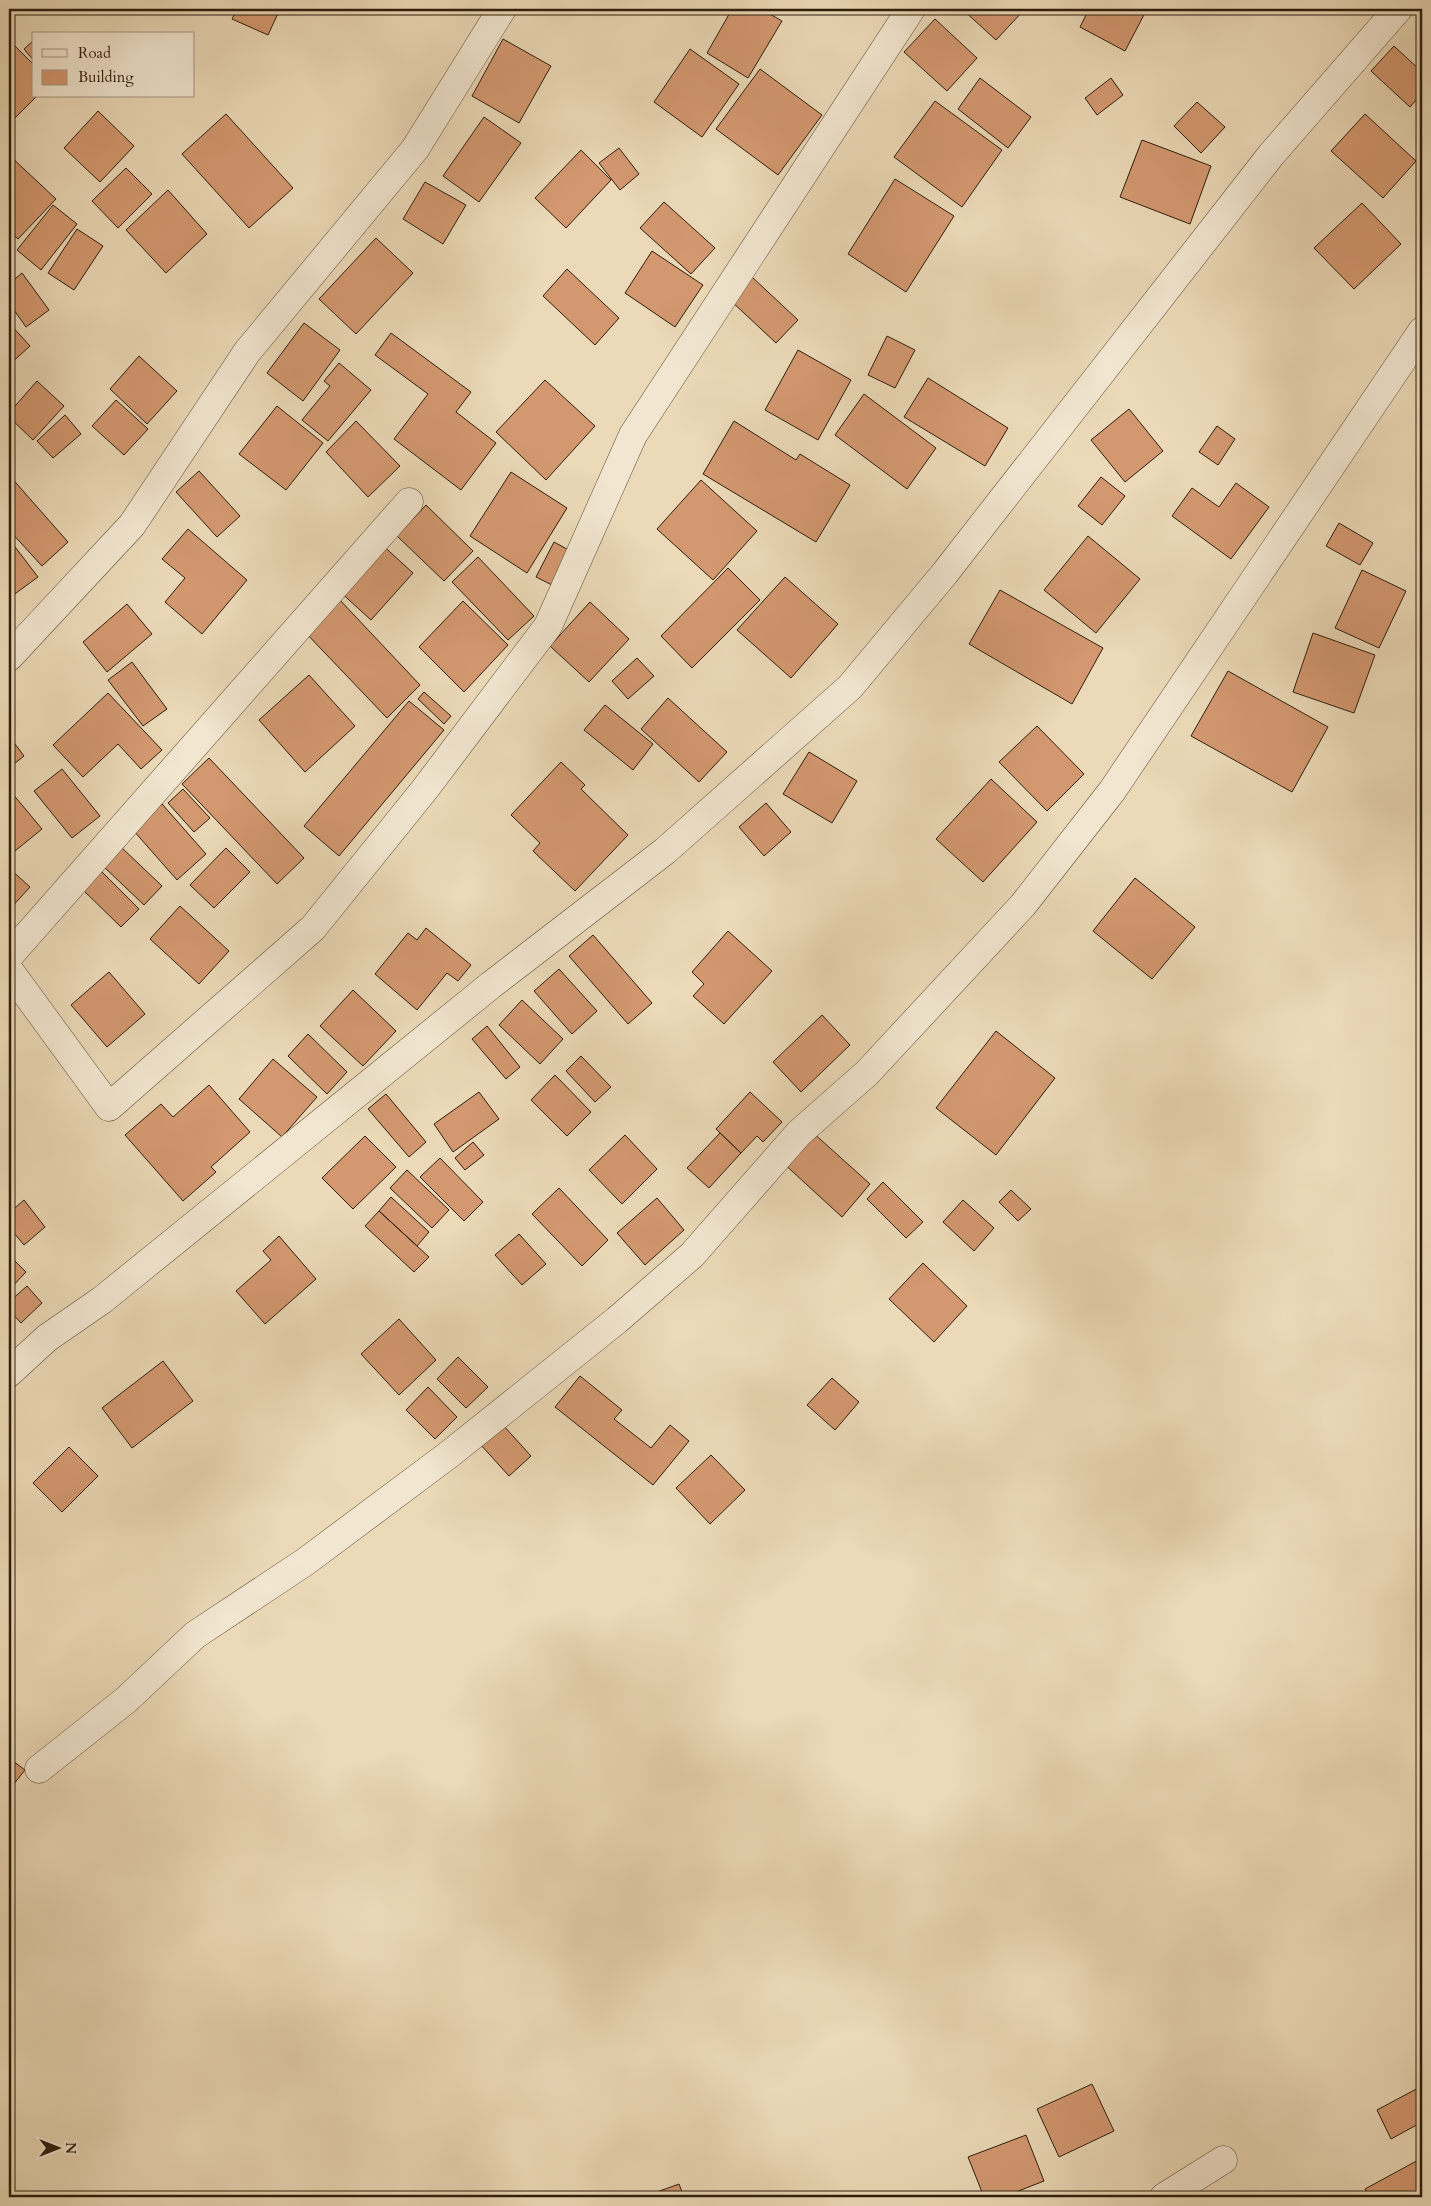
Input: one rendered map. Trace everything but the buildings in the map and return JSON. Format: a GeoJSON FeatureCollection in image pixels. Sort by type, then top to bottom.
{"type":"FeatureCollection","features":[{"type":"Feature","properties":{"kind":"street"},"geometry":{"type":"LineString","coordinates":[[9,970],[109,1107],[313,928],[424,789],[548,626],[633,435],[911,9]]}},
{"type":"Feature","properties":{"kind":"street"},"geometry":{"type":"LineString","coordinates":[[9,1373],[46,1338],[102,1300],[492,985],[665,851],[850,687],[945,573],[1271,155],[1398,9]]}},
{"type":"Feature","properties":{"kind":"street"},"geometry":{"type":"LineString","coordinates":[[9,657],[132,525],[247,352],[415,149],[498,10]]}},
{"type":"Feature","properties":{"kind":"street"},"geometry":{"type":"LineString","coordinates":[[39,1769],[126,1700],[195,1635],[305,1562],[447,1456],[617,1320],[692,1255],[799,1133],[867,1073],[1023,905],[1112,791],[1422,331]]}},
{"type":"Feature","properties":{"kind":"street"},"geometry":{"type":"LineString","coordinates":[[9,956],[409,502]]}},
{"type":"Feature","properties":{"kind":"street"},"geometry":{"type":"LineString","coordinates":[[1164,2197],[1224,2160]]}}]}
